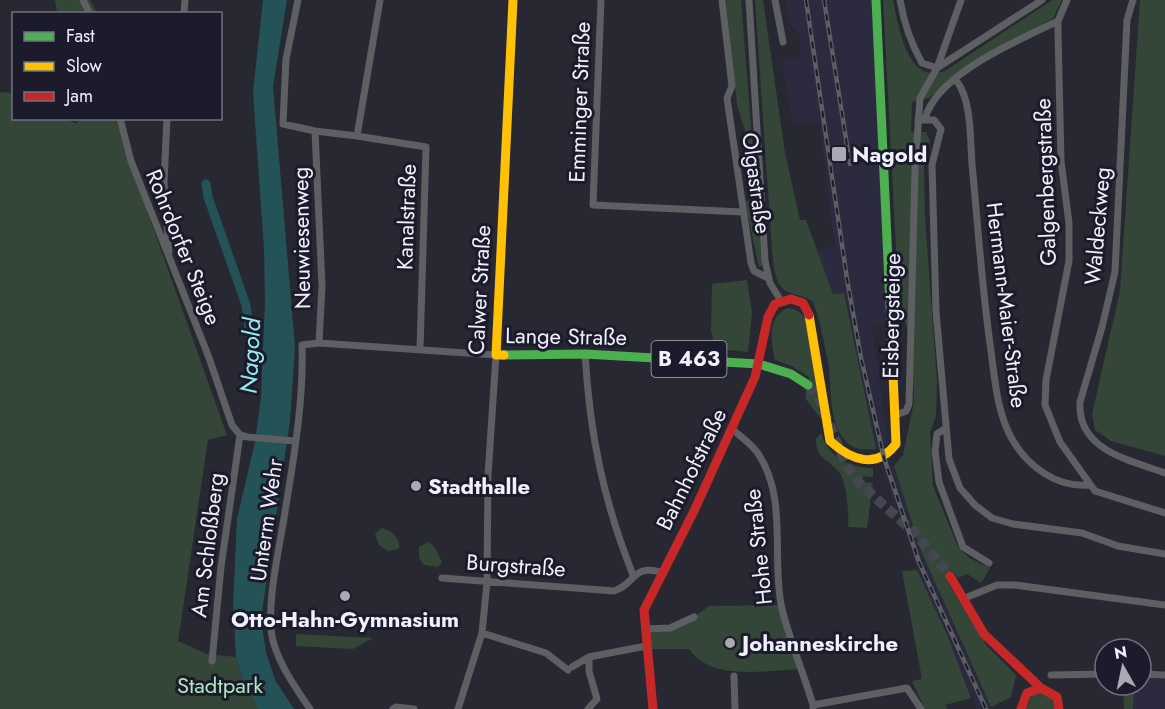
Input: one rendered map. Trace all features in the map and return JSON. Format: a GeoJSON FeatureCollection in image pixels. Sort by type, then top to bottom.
{"type":"FeatureCollection","features":[{"type":"Feature","properties":{"kind":"street"},"geometry":{"type":"LineString","coordinates":[[298,0],[286,59],[283,124],[357,136],[380,0]]}},
{"type":"Feature","properties":{"kind":"street","name":"Calwer Straße"},"geometry":{"type":"LineString","coordinates":[[458,709],[482,633],[487,582],[488,475],[513,0]]}},
{"type":"Feature","properties":{"kind":"street","name":"Emminger Straße"},"geometry":{"type":"LineString","coordinates":[[601,0],[593,205],[743,212]]}},
{"type":"Feature","properties":{"kind":"street","name":"Olgastraße"},"geometry":{"type":"LineString","coordinates":[[722,0],[732,86],[726,98],[751,263],[754,271],[768,278]]}},
{"type":"Feature","properties":{"kind":"street"},"geometry":{"type":"LineString","coordinates":[[749,0],[768,278],[782,301]]}},
{"type":"Feature","properties":{"kind":"street"},"geometry":{"type":"LineString","coordinates":[[775,0],[783,42]]}},
{"type":"Feature","properties":{"kind":"street"},"geometry":{"type":"LineString","coordinates":[[876,0],[896,415]]}},
{"type":"Feature","properties":{"kind":"street"},"geometry":{"type":"LineString","coordinates":[[900,0],[905,26],[922,63],[937,68],[961,0]]}},
{"type":"Feature","properties":{"kind":"street","name":"Eisbergsteige"},"geometry":{"type":"LineString","coordinates":[[782,301],[791,299],[803,303],[809,314],[830,441],[842,453],[858,460],[874,461],[884,458],[896,444],[896,415],[906,411],[909,404],[909,333],[922,119],[920,98],[937,68],[1042,0]]}},
{"type":"Feature","properties":{"kind":"street","name":"Galgenbergstraße"},"geometry":{"type":"LineString","coordinates":[[1067,0],[1058,21],[1061,161],[1069,223],[1069,261],[1046,380],[1045,405],[1060,442],[1090,485]]}},
{"type":"Feature","properties":{"kind":"street","name":"Waldeckweg"},"geometry":{"type":"LineString","coordinates":[[1133,0],[1127,21],[1115,272],[1080,402],[1079,414],[1089,438],[1099,446],[1117,456],[1165,473]]}},
{"type":"Feature","properties":{"kind":"street","name":"Eisbergsteige"},"geometry":{"type":"LineString","coordinates":[[922,119],[935,97],[984,58],[1058,21]]}},
{"type":"Feature","properties":{"kind":"street","name":"Hermann-Maier-Straße"},"geometry":{"type":"LineString","coordinates":[[956,80],[964,96],[984,302],[1002,418],[1021,453],[1039,471],[1067,484],[1090,485]]}},
{"type":"Feature","properties":{"kind":"street"},"geometry":{"type":"LineString","coordinates":[[922,119],[934,120],[941,129],[932,165],[936,310],[949,459],[960,488],[975,505],[992,518],[1013,525],[1082,533],[1118,546],[1165,554]]}},
{"type":"Feature","properties":{"kind":"street","name":"Rohrdorfer Steige"},"geometry":{"type":"LineString","coordinates":[[120,120],[130,161],[208,355],[232,425],[244,436]]}},
{"type":"Feature","properties":{"kind":"street"},"geometry":{"type":"LineString","coordinates":[[167,120],[164,183],[169,258]]}},
{"type":"Feature","properties":{"kind":"street","name":"Neuwiesenweg"},"geometry":{"type":"LineString","coordinates":[[315,131],[322,285],[319,343]]}},
{"type":"Feature","properties":{"kind":"street","name":"Kanalstraße"},"geometry":{"type":"LineString","coordinates":[[357,136],[426,147],[420,350]]}},
{"type":"Feature","properties":{"kind":"street","name":"Bahnhofstraße"},"geometry":{"type":"LineString","coordinates":[[653,709],[644,610],[661,572],[694,512],[732,429],[759,364],[768,317],[775,304],[782,301]]}},
{"type":"Feature","properties":{"kind":"street","name":"Lange Straße"},"geometry":{"type":"LineString","coordinates":[[319,343],[496,355],[585,354],[759,364],[791,374],[808,385]]}},
{"type":"Feature","properties":{"kind":"street","name":"Unterm Wehr"},"geometry":{"type":"LineString","coordinates":[[310,709],[282,666],[273,639],[271,616],[302,345],[319,343]]}},
{"type":"Feature","properties":{"kind":"street"},"geometry":{"type":"LineString","coordinates":[[585,354],[587,393],[598,466],[611,520],[633,575],[645,570],[661,572]]}},
{"type":"Feature","properties":{"kind":"street"},"geometry":{"type":"LineString","coordinates":[[946,428],[937,434],[935,451],[939,482],[963,547],[989,563]]}},
{"type":"Feature","properties":{"kind":"street","name":"Hohe Straße"},"geometry":{"type":"LineString","coordinates":[[732,429],[759,454],[772,484],[777,518],[776,561],[781,606],[813,707]]}},
{"type":"Feature","properties":{"kind":"street"},"geometry":{"type":"LineString","coordinates":[[244,436],[291,441]]}},
{"type":"Feature","properties":{"kind":"street","name":"Am Schloßberg"},"geometry":{"type":"LineString","coordinates":[[212,661],[221,567],[244,436]]}},
{"type":"Feature","properties":{"kind":"street"},"geometry":{"type":"LineString","coordinates":[[1090,485],[1095,490],[1165,513]]}},
{"type":"Feature","properties":{"kind":"street","name":"Burgstraße"},"geometry":{"type":"LineString","coordinates":[[442,579],[614,591],[623,588],[633,575]]}},
{"type":"Feature","properties":{"kind":"street"},"geometry":{"type":"LineString","coordinates":[[950,576],[965,598],[984,634],[1041,688],[1052,692],[1060,709]]}},
{"type":"Feature","properties":{"kind":"street"},"geometry":{"type":"LineString","coordinates":[[965,598],[997,585],[1015,585],[1165,605]]}},
{"type":"Feature","properties":{"kind":"street"},"geometry":{"type":"LineString","coordinates":[[645,628],[670,628],[694,617]]}},
{"type":"Feature","properties":{"kind":"street"},"geometry":{"type":"LineString","coordinates":[[482,633],[546,653],[570,668],[589,657],[646,646]]}},
{"type":"Feature","properties":{"kind":"street"},"geometry":{"type":"LineString","coordinates":[[588,709],[597,699],[589,671],[589,657]]}},
{"type":"Feature","properties":{"kind":"street"},"geometry":{"type":"LineString","coordinates":[[1017,667],[1027,693],[1021,709]]}},
{"type":"Feature","properties":{"kind":"street"},"geometry":{"type":"LineString","coordinates":[[1051,675],[1093,675]]}},
{"type":"Feature","properties":{"kind":"street"},"geometry":{"type":"LineString","coordinates":[[735,676],[735,709]]}},
{"type":"Feature","properties":{"kind":"street"},"geometry":{"type":"LineString","coordinates":[[813,707],[907,688],[921,709]]}},
{"type":"Feature","properties":{"kind":"street"},"geometry":{"type":"LineString","coordinates":[[1027,693],[1041,688]]}},
{"type":"Feature","properties":{"kind":"street"},"geometry":{"type":"LineString","coordinates":[[393,709],[396,707],[414,709]]}},
{"type":"Feature","properties":{"kind":"shaded area"},"geometry":{"type":"Polygon","coordinates":[[[263,0],[287,0],[273,86],[295,347],[290,421],[261,619],[266,652],[275,680],[294,709],[258,709],[243,680],[236,657],[233,604],[237,519],[255,442],[261,397],[265,301],[264,248],[253,92],[263,0]]]}},
{"type":"Feature","properties":{"kind":"shaded area"},"geometry":{"type":"Polygon","coordinates":[[[785,0],[873,0],[886,323],[872,325],[888,442],[876,449],[844,293],[833,294],[815,250],[835,247],[819,121],[792,124],[782,60],[801,58],[799,35],[789,23],[785,0]]]}},
{"type":"Feature","properties":{"kind":"shaded area"},"geometry":{"type":"Polygon","coordinates":[[[894,466],[912,525],[958,636],[992,709],[977,709],[917,570],[881,467],[894,466]]]}},
{"type":"Feature","properties":{"kind":"shaded area"},"geometry":{"type":"Polygon","coordinates":[[[1153,679],[1165,679],[1165,709],[1125,709],[1126,697],[1153,697],[1153,679]]]}},
{"type":"Feature","properties":{"kind":"green space"},"geometry":{"type":"Polygon","coordinates":[[[55,0],[90,0],[96,12],[57,12],[55,0]]]}},
{"type":"Feature","properties":{"kind":"green space"},"geometry":{"type":"Polygon","coordinates":[[[726,0],[741,0],[762,266],[759,267],[745,202],[755,199],[747,137],[737,105],[726,0]]]}},
{"type":"Feature","properties":{"kind":"green space"},"geometry":{"type":"Polygon","coordinates":[[[755,0],[763,0],[785,153],[800,220],[806,220],[833,294],[844,293],[876,449],[854,447],[846,442],[838,430],[833,411],[828,361],[813,302],[786,291],[779,283],[775,272],[755,0]]]}},
{"type":"Feature","properties":{"kind":"green space"},"geometry":{"type":"Polygon","coordinates":[[[883,0],[893,0],[909,54],[922,70],[931,73],[945,71],[1052,0],[1062,0],[1053,18],[953,78],[929,98],[912,102],[911,132],[926,132],[930,141],[924,167],[925,217],[937,381],[936,416],[930,433],[933,486],[958,547],[969,558],[990,568],[981,583],[967,574],[958,578],[952,570],[948,583],[987,646],[1016,675],[1011,697],[991,707],[921,551],[894,466],[903,455],[914,402],[912,342],[899,305],[883,0]]]}},
{"type":"Feature","properties":{"kind":"green space"},"geometry":{"type":"Polygon","coordinates":[[[1140,0],[1165,0],[1165,456],[1111,441],[1095,430],[1092,414],[1120,291],[1140,0]]]}},
{"type":"Feature","properties":{"kind":"green space","name":"Stadtpark"},"geometry":{"type":"Polygon","coordinates":[[[0,92],[12,93],[12,120],[68,120],[77,124],[76,120],[123,120],[126,152],[227,435],[208,440],[178,641],[207,654],[236,657],[243,680],[258,709],[0,709],[0,92]]]}},
{"type":"Feature","properties":{"kind":"green space"},"geometry":{"type":"Polygon","coordinates":[[[747,280],[752,312],[748,352],[716,349],[711,331],[712,284],[747,280]]]}},
{"type":"Feature","properties":{"kind":"green space"},"geometry":{"type":"Polygon","coordinates":[[[787,308],[799,312],[807,323],[821,419],[805,398],[809,377],[792,366],[775,360],[773,324],[780,313],[787,308]]]}},
{"type":"Feature","properties":{"kind":"green space"},"geometry":{"type":"Polygon","coordinates":[[[821,433],[829,449],[841,460],[855,466],[873,468],[873,477],[863,476],[863,482],[873,483],[867,528],[848,527],[846,490],[842,476],[818,451],[816,439],[821,433]]]}},
{"type":"Feature","properties":{"kind":"green space"},"geometry":{"type":"Polygon","coordinates":[[[381,528],[394,535],[399,549],[388,551],[379,545],[375,534],[381,528]]]}},
{"type":"Feature","properties":{"kind":"green space"},"geometry":{"type":"Polygon","coordinates":[[[429,542],[442,562],[438,567],[424,565],[419,558],[419,547],[429,542]]]}},
{"type":"Feature","properties":{"kind":"green space"},"geometry":{"type":"Polygon","coordinates":[[[917,570],[948,637],[971,698],[945,705],[947,709],[925,709],[912,681],[922,679],[902,571],[917,570]]]}},
{"type":"Feature","properties":{"kind":"green space"},"geometry":{"type":"Polygon","coordinates":[[[781,605],[803,669],[758,672],[726,670],[711,666],[689,649],[651,649],[645,629],[670,628],[694,617],[709,606],[781,605]]]}},
{"type":"Feature","properties":{"kind":"green space"},"geometry":{"type":"Polygon","coordinates":[[[296,634],[373,638],[353,649],[296,646],[296,634]]]}},
{"type":"Feature","properties":{"kind":"green space"},"geometry":{"type":"Polygon","coordinates":[[[1043,692],[1052,699],[1055,709],[1026,709],[1032,695],[1043,692]]]}},
{"type":"Feature","properties":{"kind":"green space"},"geometry":{"type":"Polygon","coordinates":[[[1124,697],[1134,697],[1133,709],[1124,709],[1124,697]]]}},
{"type":"Feature","properties":{"kind":"waterway"},"geometry":{"type":"LineString","coordinates":[[206,184],[208,197],[246,305],[252,349],[270,364]]}},
{"type":"Feature","properties":{"kind":"tunnel"},"geometry":{"type":"LineString","coordinates":[[808,385],[820,401],[846,465],[860,484],[916,534],[950,576]]}},
{"type":"Feature","properties":{"kind":"railway"},"geometry":{"type":"LineString","coordinates":[[806,0],[847,279],[861,358],[884,458],[919,562],[986,709]]}},
{"type":"Feature","properties":{"kind":"railway"},"geometry":{"type":"LineString","coordinates":[[824,0],[850,164]]}},
{"type":"Feature","properties":{"kind":"traffic: fast"},"geometry":{"type":"LineString","coordinates":[[876,0],[891,327]]}},
{"type":"Feature","properties":{"kind":"traffic: fast"},"geometry":{"type":"LineString","coordinates":[[504,355],[585,354],[759,364],[791,374],[808,385]]}},
{"type":"Feature","properties":{"kind":"traffic: slow"},"geometry":{"type":"LineString","coordinates":[[504,355],[496,355],[513,0]]}},
{"type":"Feature","properties":{"kind":"traffic: slow"},"geometry":{"type":"LineString","coordinates":[[809,315],[830,441],[846,453],[863,459],[880,457],[896,444],[891,327]]}},
{"type":"Feature","properties":{"kind":"traffic: jam"},"geometry":{"type":"LineString","coordinates":[[653,709],[644,610],[694,511],[755,377],[768,317],[775,304],[791,299],[803,303],[809,315]]}},
{"type":"Feature","properties":{"kind":"traffic: jam"},"geometry":{"type":"LineString","coordinates":[[950,576],[984,634],[1041,688]]}},
{"type":"Feature","properties":{"kind":"traffic: jam"},"geometry":{"type":"LineString","coordinates":[[1021,709],[1027,693],[1041,688],[1057,697],[1059,709]]}},
{"type":"Feature","properties":{"kind":"place","name":"Nagold"},"geometry":{"type":"Point","coordinates":[839,154]}},
{"type":"Feature","properties":{"kind":"place","name":"Stadthalle"},"geometry":{"type":"Point","coordinates":[416,486]}},
{"type":"Feature","properties":{"kind":"place","name":"Otto-Hahn-Gymnasium"},"geometry":{"type":"Point","coordinates":[345,596]}},
{"type":"Feature","properties":{"kind":"place","name":"Johanneskirche"},"geometry":{"type":"Point","coordinates":[730,643]}}]}
